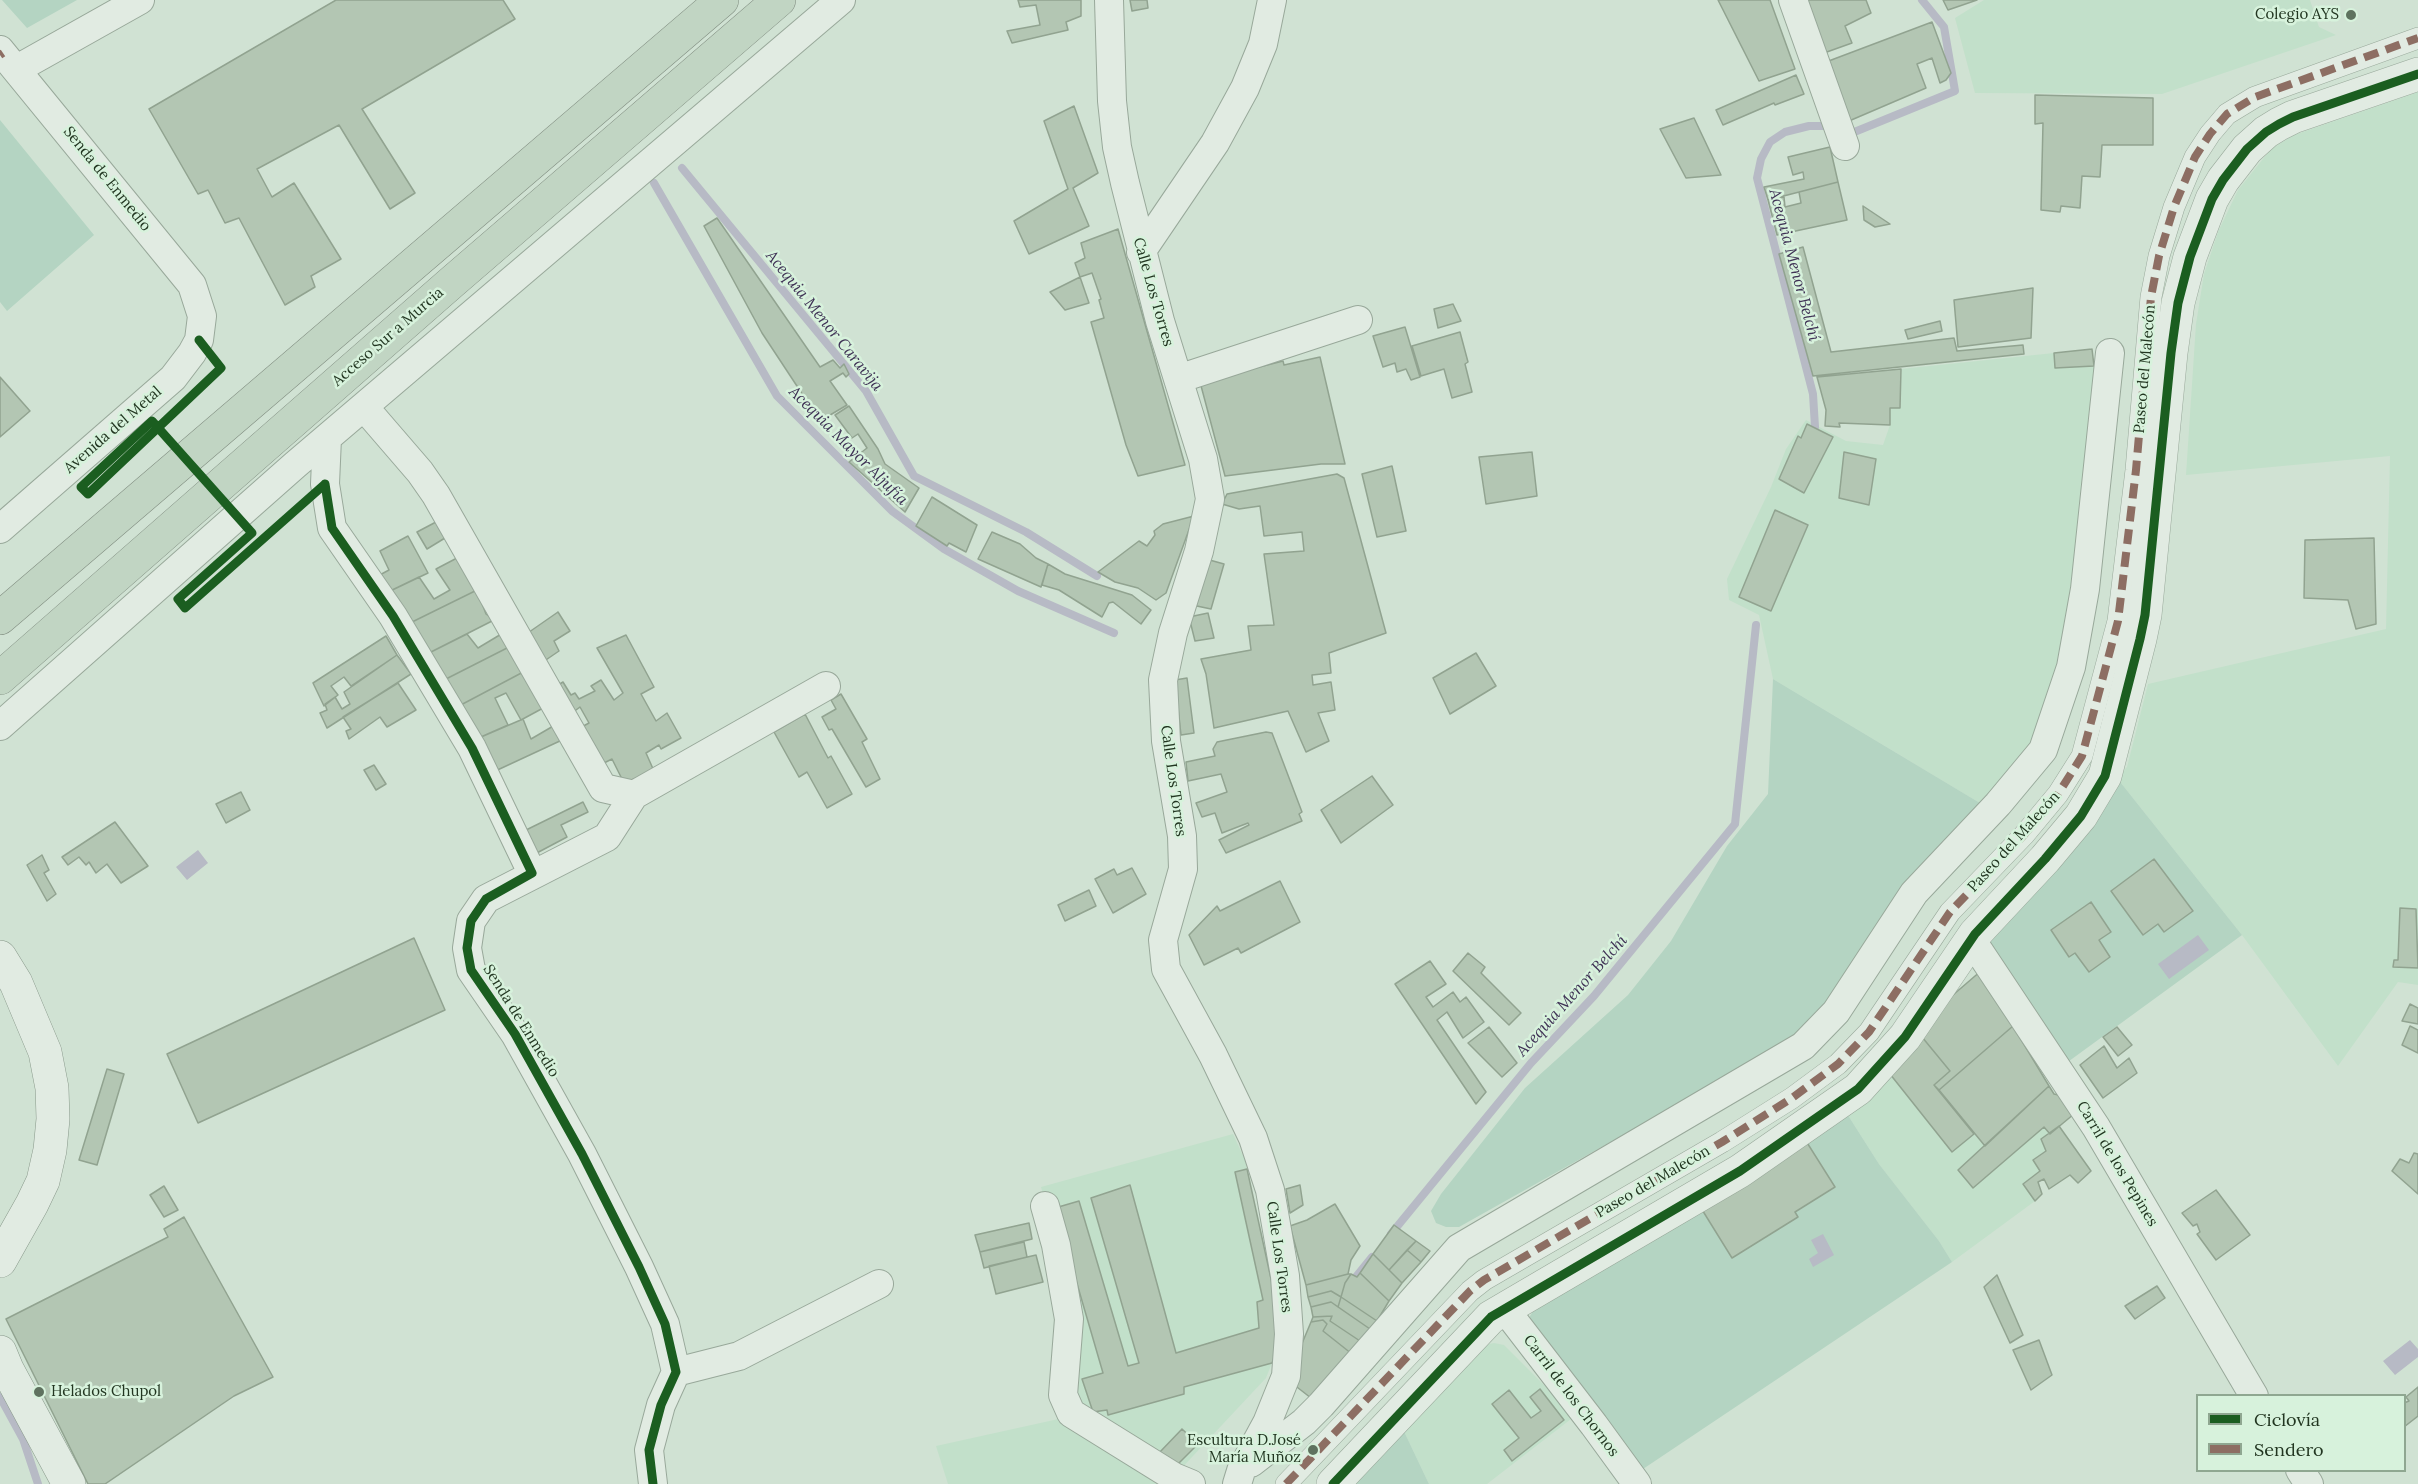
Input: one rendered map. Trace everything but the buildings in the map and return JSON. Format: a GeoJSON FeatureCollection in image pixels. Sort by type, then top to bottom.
{"type":"FeatureCollection","features":[{"type":"Feature","properties":{"kind":"highway"},"geometry":{"type":"LineString","coordinates":[[0,618],[722,0]]}},
{"type":"Feature","properties":{"kind":"highway","name":"Acceso Sur a Murcia"},"geometry":{"type":"LineString","coordinates":[[0,678],[443,289],[779,0]]}},
{"type":"Feature","properties":{"kind":"street"},"geometry":{"type":"LineString","coordinates":[[5,57],[140,0]]}},
{"type":"Feature","properties":{"kind":"street"},"geometry":{"type":"LineString","coordinates":[[0,726],[327,438],[841,0]]}},
{"type":"Feature","properties":{"kind":"street","name":"Calle Los Torres"},"geometry":{"type":"LineString","coordinates":[[1109,0],[1112,101],[1117,147],[1141,252],[1203,459],[1210,499],[1199,551],[1173,633],[1163,680],[1166,741],[1182,836],[1183,869],[1163,940],[1166,969],[1213,1055],[1253,1138],[1270,1190],[1286,1276],[1289,1334],[1286,1376],[1267,1423],[1234,1479]]}},
{"type":"Feature","properties":{"kind":"street"},"geometry":{"type":"LineString","coordinates":[[1141,252],[1215,143],[1245,88],[1263,44],[1272,0]]}},
{"type":"Feature","properties":{"kind":"street"},"geometry":{"type":"LineString","coordinates":[[1793,0],[1845,146]]}},
{"type":"Feature","properties":{"kind":"street","name":"Paseo del Malecón"},"geometry":{"type":"LineString","coordinates":[[1286,1484],[1470,1291],[1484,1280],[1722,1142],[1792,1098],[1838,1064],[1862,1040],[1883,1013],[1950,912],[2024,835],[2058,795],[2082,756],[2118,621],[2136,470],[2151,297],[2159,256],[2191,165],[2218,124],[2240,104],[2274,89],[2418,38]]}},
{"type":"Feature","properties":{"kind":"street","name":"Senda de Enmedio"},"geometry":{"type":"LineString","coordinates":[[5,57],[192,285],[202,316]]}},
{"type":"Feature","properties":{"kind":"street"},"geometry":{"type":"LineString","coordinates":[[1333,1484],[1472,1335],[1504,1308],[1740,1171],[1844,1100],[1876,1071],[1898,1046],[1971,939],[2062,839],[2088,806],[2105,776],[2145,615],[2171,353],[2181,292],[2212,199],[2235,162],[2256,140],[2279,123],[2418,74]]}},
{"type":"Feature","properties":{"kind":"street","name":"Avenida del Metal"},"geometry":{"type":"LineString","coordinates":[[0,529],[173,378],[192,353],[199,339],[202,316]]}},
{"type":"Feature","properties":{"kind":"street"},"geometry":{"type":"LineString","coordinates":[[1178,379],[1358,320]]}},
{"type":"Feature","properties":{"kind":"street"},"geometry":{"type":"LineString","coordinates":[[1234,1479],[1304,1422],[1321,1405],[1459,1248],[1803,1046],[1836,1012],[1914,893],[1998,804],[2043,750],[2071,667],[2085,589],[2110,353]]}},
{"type":"Feature","properties":{"kind":"street"},"geometry":{"type":"LineString","coordinates":[[364,407],[420,472],[436,495],[603,788],[633,795],[826,686]]}},
{"type":"Feature","properties":{"kind":"street"},"geometry":{"type":"LineString","coordinates":[[327,438],[325,484],[332,528],[393,616],[472,748],[532,873]]}},
{"type":"Feature","properties":{"kind":"street","name":"Senda de Enmedio"},"geometry":{"type":"LineString","coordinates":[[633,795],[607,837],[532,873],[486,899],[471,921],[467,948],[471,970],[515,1034],[613,1215],[665,1324],[676,1372]]}},
{"type":"Feature","properties":{"kind":"street","name":"Carril de los Pepines"},"geometry":{"type":"LineString","coordinates":[[1971,939],[2096,1127],[2253,1394]]}},
{"type":"Feature","properties":{"kind":"street"},"geometry":{"type":"LineString","coordinates":[[0,957],[16,983],[34,1021],[45,1052],[52,1088],[53,1119],[50,1150],[43,1181],[10,1236],[0,1261]]}},
{"type":"Feature","properties":{"kind":"street"},"geometry":{"type":"LineString","coordinates":[[1045,1206],[1056,1245],[1068,1319],[1063,1395],[1071,1413],[1174,1477],[1191,1484]]}},
{"type":"Feature","properties":{"kind":"street"},"geometry":{"type":"LineString","coordinates":[[653,1484],[649,1450],[661,1405],[676,1372],[739,1356],[879,1284]]}},
{"type":"Feature","properties":{"kind":"street","name":"Carril de los Chornos"},"geometry":{"type":"LineString","coordinates":[[1504,1308],[1637,1484]]}},
{"type":"Feature","properties":{"kind":"street"},"geometry":{"type":"LineString","coordinates":[[2,1360],[69,1484]]}},
{"type":"Feature","properties":{"kind":"street"},"geometry":{"type":"LineString","coordinates":[[1286,1376],[1289,1389],[1297,1403],[1309,1409],[1321,1405]]}},
{"type":"Feature","properties":{"kind":"green space"},"geometry":{"type":"Polygon","coordinates":[[[2,0],[77,0],[27,28],[2,0]]]}},
{"type":"Feature","properties":{"kind":"green space"},"geometry":{"type":"Polygon","coordinates":[[[1984,0],[2310,0],[2319,27],[2336,35],[2162,94],[1975,93],[1955,18],[1984,0]]]}},
{"type":"Feature","properties":{"kind":"green space"},"geometry":{"type":"Polygon","coordinates":[[[2418,92],[2418,985],[2398,982],[2338,1066],[2242,935],[2117,778],[2127,767],[2148,684],[2386,629],[2390,456],[2186,475],[2196,324],[2204,274],[2218,232],[2238,190],[2271,149],[2294,135],[2418,92]]]}},
{"type":"Feature","properties":{"kind":"green space"},"geometry":{"type":"Polygon","coordinates":[[[0,120],[94,235],[7,311],[0,302],[0,120]]]}},
{"type":"Feature","properties":{"kind":"green space"},"geometry":{"type":"Polygon","coordinates":[[[2092,349],[2095,369],[2070,605],[2059,669],[2028,754],[1985,806],[1773,679],[1759,615],[1729,600],[1727,579],[1771,487],[1786,449],[1806,420],[1846,441],[1883,445],[1890,425],[1890,408],[1900,407],[1901,369],[2092,349]]]}},
{"type":"Feature","properties":{"kind":"green space"},"geometry":{"type":"Polygon","coordinates":[[[1773,679],[1985,806],[1830,1005],[1794,1039],[1459,1227],[1446,1227],[1436,1223],[1431,1211],[1441,1194],[1525,1088],[1628,995],[1671,941],[1727,846],[1768,794],[1773,679]]]}},
{"type":"Feature","properties":{"kind":"green space"},"geometry":{"type":"Polygon","coordinates":[[[2117,778],[2242,935],[2065,1064],[1984,939],[2117,778]]]}},
{"type":"Feature","properties":{"kind":"green space"},"geometry":{"type":"Polygon","coordinates":[[[1886,1069],[1952,1152],[1974,1134],[1985,1146],[1973,1188],[2044,1127],[2050,1134],[2041,1139],[2046,1151],[2033,1160],[2040,1171],[2023,1184],[2035,1201],[1952,1262],[1939,1241],[1879,1164],[1844,1109],[1886,1069]]]}},
{"type":"Feature","properties":{"kind":"green space"},"geometry":{"type":"Polygon","coordinates":[[[1844,1109],[1879,1164],[1939,1241],[1952,1262],[1643,1469],[1531,1331],[1530,1316],[1538,1303],[1844,1109]]]}},
{"type":"Feature","properties":{"kind":"green space"},"geometry":{"type":"Polygon","coordinates":[[[1233,1134],[1245,1160],[1273,1288],[1277,1350],[1266,1378],[1178,1472],[1078,1407],[1059,1248],[1041,1187],[1233,1134]]]}},
{"type":"Feature","properties":{"kind":"green space"},"geometry":{"type":"Polygon","coordinates":[[[1494,1343],[1504,1345],[1558,1399],[1571,1419],[1487,1484],[1429,1484],[1401,1425],[1484,1345],[1494,1343]]]}},
{"type":"Feature","properties":{"kind":"green space"},"geometry":{"type":"Polygon","coordinates":[[[1063,1418],[1161,1484],[948,1484],[936,1446],[1063,1418]]]}},
{"type":"Feature","properties":{"kind":"green space"},"geometry":{"type":"Polygon","coordinates":[[[1401,1425],[1429,1484],[1344,1484],[1401,1425]]]}},
{"type":"Feature","properties":{"kind":"shaded area"},"geometry":{"type":"Polygon","coordinates":[[[198,850],[208,863],[187,880],[176,867],[198,850]]]}},
{"type":"Feature","properties":{"kind":"shaded area"},"geometry":{"type":"Polygon","coordinates":[[[2198,935],[2209,950],[2169,979],[2158,964],[2198,935]]]}},
{"type":"Feature","properties":{"kind":"shaded area"},"geometry":{"type":"Polygon","coordinates":[[[1823,1234],[1834,1255],[1813,1267],[1809,1259],[1818,1253],[1811,1240],[1823,1234]]]}},
{"type":"Feature","properties":{"kind":"shaded area"},"geometry":{"type":"Polygon","coordinates":[[[2410,1340],[2418,1349],[2418,1357],[2395,1375],[2383,1361],[2410,1340]]]}},
{"type":"Feature","properties":{"kind":"waterway","name":"Acequia Menor Belchí"},"geometry":{"type":"LineString","coordinates":[[1847,135],[1955,91],[1944,27],[1922,0]]}},
{"type":"Feature","properties":{"kind":"waterway","name":"Acequia Menor Belchí"},"geometry":{"type":"LineString","coordinates":[[1815,427],[1813,394],[1757,178],[1761,159],[1770,142],[1785,132],[1809,126],[1833,126]]}},
{"type":"Feature","properties":{"kind":"waterway","name":"Acequia Menor Caravija"},"geometry":{"type":"LineString","coordinates":[[682,168],[866,391],[914,476],[1026,532],[1097,576]]}},
{"type":"Feature","properties":{"kind":"waterway","name":"Acequia Mayor Aljufía"},"geometry":{"type":"LineString","coordinates":[[654,183],[777,396],[892,511],[944,549],[1018,591],[1114,633]]}},
{"type":"Feature","properties":{"kind":"waterway","name":"Acequia Menor Belchí"},"geometry":{"type":"LineString","coordinates":[[1391,1234],[1531,1063],[1594,996],[1735,824],[1756,625]]}},
{"type":"Feature","properties":{"kind":"waterway","name":"Acequia Menor Belchí"},"geometry":{"type":"LineString","coordinates":[[1351,1283],[1372,1257]]}},
{"type":"Feature","properties":{"kind":"waterway"},"geometry":{"type":"LineString","coordinates":[[0,1397],[23,1439],[38,1484]]}},
{"type":"Feature","properties":{"kind":"marked path"},"geometry":{"type":"LineString","coordinates":[[1286,1484],[1470,1291],[1484,1280],[1722,1142],[1792,1098],[1838,1064],[1869,1032],[1950,912],[2024,835],[2058,794],[2082,756],[2118,621],[2136,470],[2151,297],[2159,256],[2174,207],[2195,157],[2227,114],[2255,97],[2418,38]]}},
{"type":"Feature","properties":{"kind":"cycle path"},"geometry":{"type":"LineString","coordinates":[[1333,1484],[1491,1317],[1740,1171],[1858,1089],[1905,1037],[1975,934],[2045,859],[2081,816],[2105,776],[2140,639],[2145,615],[2178,303],[2190,257],[2212,199],[2223,180],[2247,149],[2279,124],[2293,117],[2418,74]]}},
{"type":"Feature","properties":{"kind":"cycle path"},"geometry":{"type":"LineString","coordinates":[[199,340],[221,368],[88,494],[81,487],[152,421],[252,533],[178,599],[185,608],[325,484]]}},
{"type":"Feature","properties":{"kind":"cycle path"},"geometry":{"type":"LineString","coordinates":[[325,484],[332,528],[393,616],[472,748],[532,873],[486,899],[471,921],[467,948],[471,970],[515,1034],[582,1154],[665,1324],[676,1372],[661,1405],[649,1450],[653,1484]]}},
{"type":"Feature","properties":{"kind":"place","name":"Colegio AYS"},"geometry":{"type":"Point","coordinates":[2351,15]}},
{"type":"Feature","properties":{"kind":"place","name":"Helados Chupol"},"geometry":{"type":"Point","coordinates":[39,1392]}},
{"type":"Feature","properties":{"kind":"place","name":"Escultura D.José María Muñoz"},"geometry":{"type":"Point","coordinates":[1313,1450]}}]}
